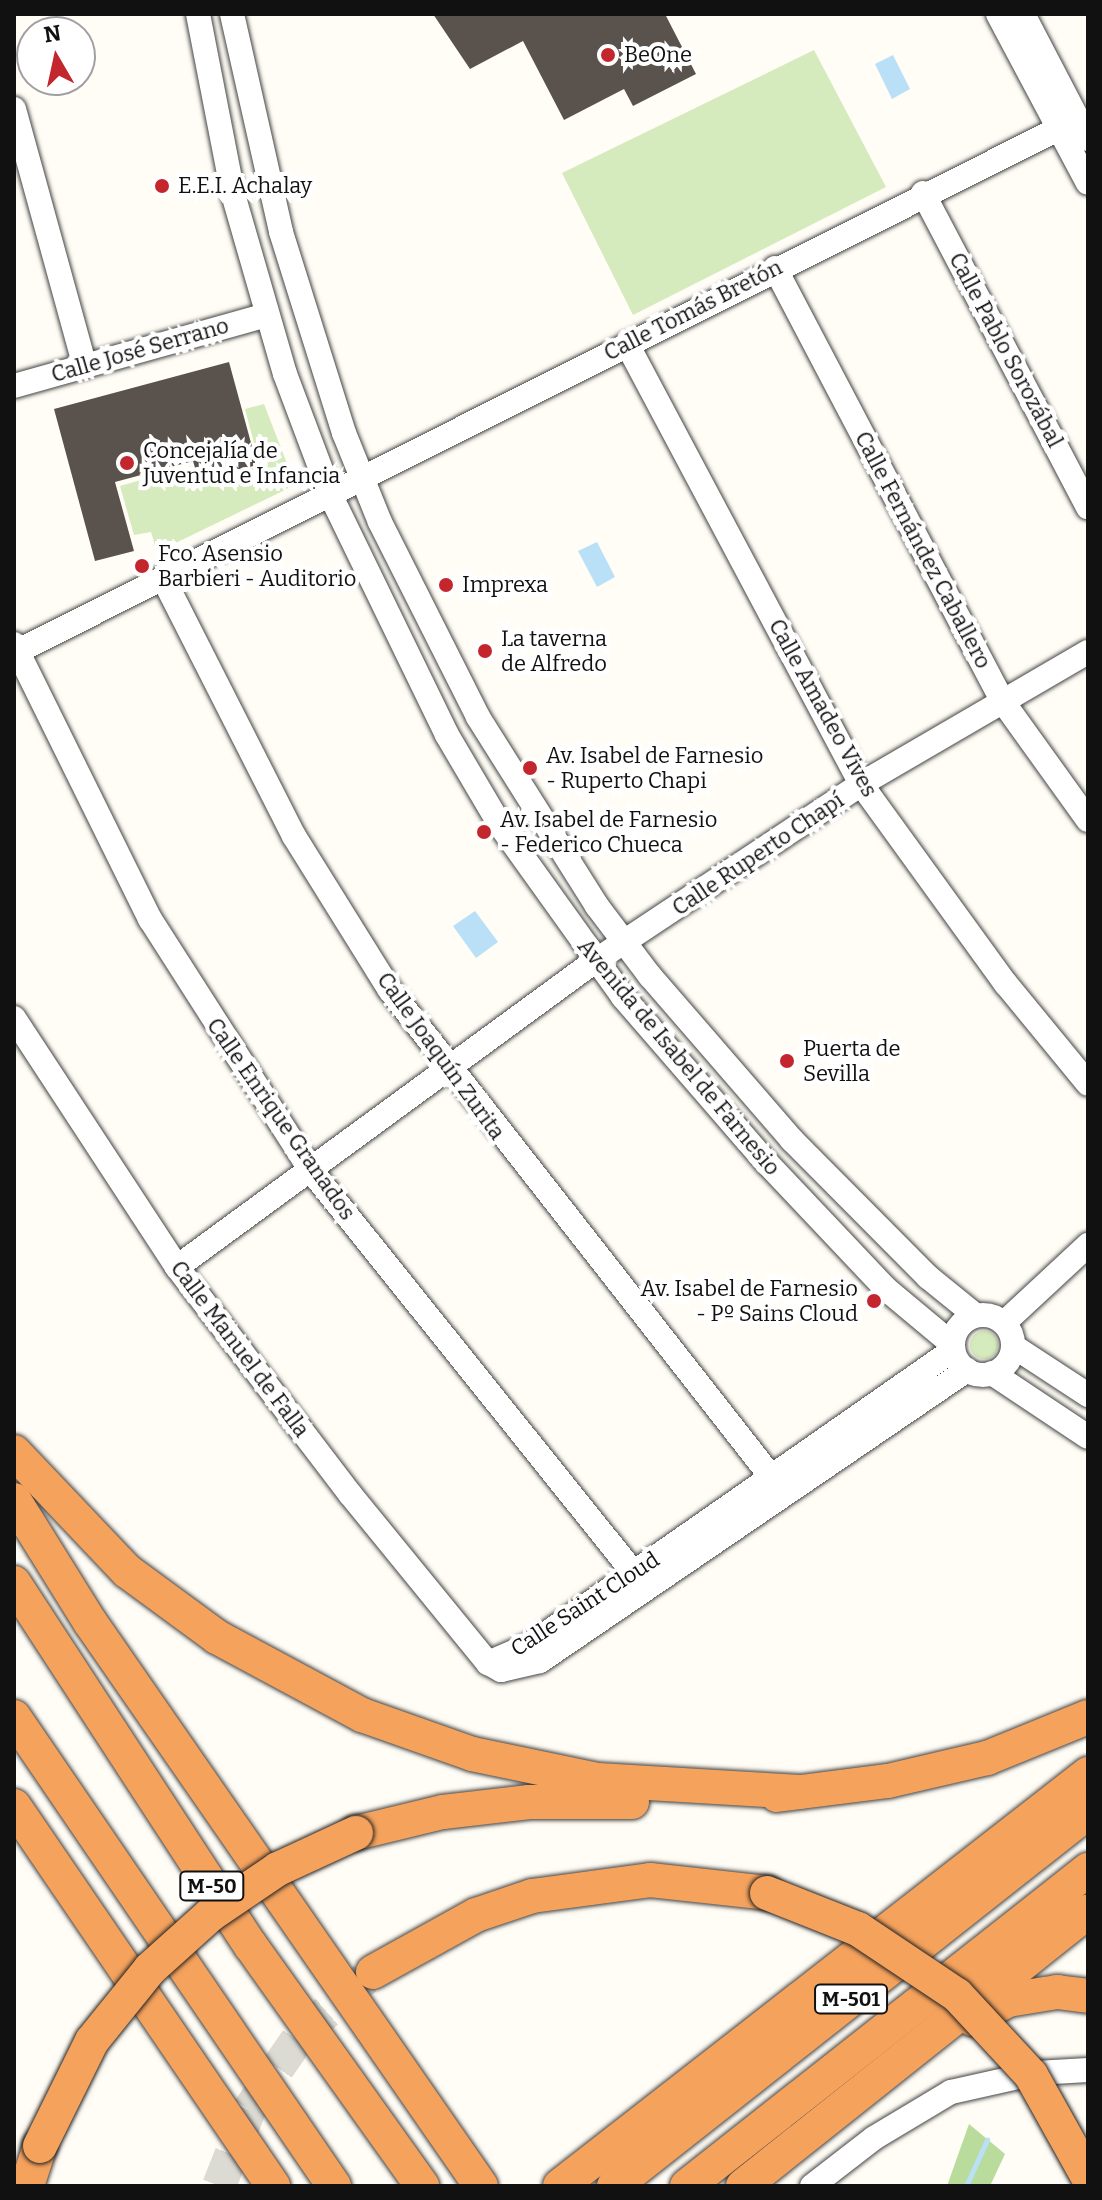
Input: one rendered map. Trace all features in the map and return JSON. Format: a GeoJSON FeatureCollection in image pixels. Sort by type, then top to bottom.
{"type":"FeatureCollection","features":[{"type":"Feature","properties":{"kind":"highway"},"geometry":{"type":"LineString","coordinates":[[14,1452],[127,1571],[217,1637],[362,1715],[472,1754],[598,1780],[800,1792]]}},
{"type":"Feature","properties":{"kind":"highway"},"geometry":{"type":"LineString","coordinates":[[14,1500],[90,1622],[481,2186]]}},
{"type":"Feature","properties":{"kind":"highway","name":"M-50"},"geometry":{"type":"LineString","coordinates":[[14,1583],[251,1946],[421,2184]]}},
{"type":"Feature","properties":{"kind":"highway"},"geometry":{"type":"LineString","coordinates":[[14,1717],[334,2186]]}},
{"type":"Feature","properties":{"kind":"highway"},"geometry":{"type":"LineString","coordinates":[[27,2186],[40,2146],[92,2041],[150,1969],[210,1915],[278,1869],[356,1833],[443,1812],[529,1802],[708,1803],[888,1781],[987,1758],[1088,1717]]}},
{"type":"Feature","properties":{"kind":"highway"},"geometry":{"type":"LineString","coordinates":[[560,2186],[1088,1774]]}},
{"type":"Feature","properties":{"kind":"highway"},"geometry":{"type":"LineString","coordinates":[[14,1806],[273,2186]]}},
{"type":"Feature","properties":{"kind":"highway","name":"M-501"},"geometry":{"type":"LineString","coordinates":[[614,2186],[1088,1812]]}},
{"type":"Feature","properties":{"kind":"highway","name":"M-501"},"geometry":{"type":"LineString","coordinates":[[687,2186],[1088,1870]]}},
{"type":"Feature","properties":{"kind":"highway"},"geometry":{"type":"LineString","coordinates":[[373,1972],[476,1915],[547,1893],[650,1880],[767,1893],[858,1929],[957,1995],[1031,2075],[1088,2177]]}},
{"type":"Feature","properties":{"kind":"highway"},"geometry":{"type":"LineString","coordinates":[[743,2186],[1088,1912]]}},
{"type":"Feature","properties":{"kind":"highway"},"geometry":{"type":"LineString","coordinates":[[925,2043],[1008,2000],[1057,1992],[1088,1996]]}},
{"type":"Feature","properties":{"kind":"street","name":"Avenida de Isabel de Farnesio"},"geometry":{"type":"LineString","coordinates":[[198,14],[219,132],[267,315],[330,494],[447,735],[500,825],[595,961],[767,1163],[886,1289],[957,1355]]}},
{"type":"Feature","properties":{"kind":"street","name":"Avenida de Isabel de Farnesio"},"geometry":{"type":"LineString","coordinates":[[232,14],[281,232],[363,478],[478,717],[625,943],[792,1140],[928,1277],[975,1315]]}},
{"type":"Feature","properties":{"kind":"street"},"geometry":{"type":"LineString","coordinates":[[998,14],[1025,42],[1088,139]]}},
{"type":"Feature","properties":{"kind":"street"},"geometry":{"type":"LineString","coordinates":[[1023,14],[1025,42]]}},
{"type":"Feature","properties":{"kind":"street"},"geometry":{"type":"LineString","coordinates":[[14,109],[85,366]]}},
{"type":"Feature","properties":{"kind":"street","name":"Calle Tomás Bretón"},"geometry":{"type":"LineString","coordinates":[[15,649],[363,478],[1073,115]]}},
{"type":"Feature","properties":{"kind":"street"},"geometry":{"type":"LineString","coordinates":[[1073,115],[1088,183]]}},
{"type":"Feature","properties":{"kind":"street","name":"Calle Pablo Sorozábal"},"geometry":{"type":"LineString","coordinates":[[923,193],[1088,507]]}},
{"type":"Feature","properties":{"kind":"street","name":"Calle Fernández Caballero"},"geometry":{"type":"LineString","coordinates":[[775,268],[1001,699],[1088,820]]}},
{"type":"Feature","properties":{"kind":"street","name":"Calle José Serrano"},"geometry":{"type":"LineString","coordinates":[[14,386],[267,315]]}},
{"type":"Feature","properties":{"kind":"street","name":"Calle Amadeo Vives"},"geometry":{"type":"LineString","coordinates":[[627,344],[861,784],[1006,984],[1088,1084]]}},
{"type":"Feature","properties":{"kind":"street","name":"Calle Joaquín Zurita"},"geometry":{"type":"LineString","coordinates":[[163,578],[294,836],[446,1069],[777,1484]]}},
{"type":"Feature","properties":{"kind":"street","name":"Calle Enrique Granados"},"geometry":{"type":"LineString","coordinates":[[15,649],[150,919],[309,1168],[640,1580]]}},
{"type":"Feature","properties":{"kind":"street","name":"Calle Ruperto Chapí"},"geometry":{"type":"LineString","coordinates":[[177,1267],[595,961],[861,784],[1001,699],[1088,652]]}},
{"type":"Feature","properties":{"kind":"street","name":"Calle Manuel de Falla"},"geometry":{"type":"LineString","coordinates":[[14,1018],[177,1267],[488,1663]]}},
{"type":"Feature","properties":{"kind":"street"},"geometry":{"type":"LineString","coordinates":[[1004,1323],[1088,1245]]}},
{"type":"Feature","properties":{"kind":"street"},"geometry":{"type":"LineString","coordinates":[[1004,1323],[975,1315],[959,1326],[957,1355],[992,1373],[1088,1437]]}},
{"type":"Feature","properties":{"kind":"street"},"geometry":{"type":"LineString","coordinates":[[1004,1323],[1013,1346],[1088,1395]]}},
{"type":"Feature","properties":{"kind":"street"},"geometry":{"type":"LineString","coordinates":[[992,1373],[1007,1363],[1013,1346]]}},
{"type":"Feature","properties":{"kind":"street","name":"Calle Saint Cloud"},"geometry":{"type":"LineString","coordinates":[[488,1663],[517,1671],[540,1661],[640,1580],[957,1355]]}},
{"type":"Feature","properties":{"kind":"street"},"geometry":{"type":"LineString","coordinates":[[812,2186],[874,2138],[951,2092],[1036,2073],[1088,2070]]}},
{"type":"Feature","properties":{"kind":"green space"},"geometry":{"type":"Polygon","coordinates":[[[814,50],[886,187],[633,315],[562,173],[814,50]]]}},
{"type":"Feature","properties":{"kind":"green space"},"geometry":{"type":"Polygon","coordinates":[[[264,404],[293,479],[287,489],[157,552],[151,532],[134,535],[120,486],[190,466],[196,484],[260,466],[245,409],[264,404]]]}},
{"type":"Feature","properties":{"kind":"green space"},"geometry":{"type":"Polygon","coordinates":[[[984,1331],[994,1335],[998,1345],[994,1355],[984,1359],[974,1355],[970,1345],[974,1335],[984,1331]]]}},
{"type":"Feature","properties":{"kind":"green space"},"geometry":{"type":"Polygon","coordinates":[[[969,2124],[1005,2154],[990,2186],[947,2186],[969,2124]]]}},
{"type":"Feature","properties":{"kind":"water"},"geometry":{"type":"Polygon","coordinates":[[[893,55],[910,89],[892,99],[875,64],[893,55]]]}},
{"type":"Feature","properties":{"kind":"water"},"geometry":{"type":"Polygon","coordinates":[[[597,542],[615,577],[597,587],[578,551],[597,542]]]}},
{"type":"Feature","properties":{"kind":"water"},"geometry":{"type":"Polygon","coordinates":[[[475,911],[498,942],[476,958],[453,926],[475,911]]]}},
{"type":"Feature","properties":{"kind":"building","name":"BeOne"},"geometry":{"type":"Polygon","coordinates":[[[433,14],[665,14],[696,74],[633,106],[624,89],[564,120],[523,41],[470,69],[433,14]]]}},
{"type":"Feature","properties":{"kind":"building","name":"Concejalía de Juventud e Infancia"},"geometry":{"type":"Polygon","coordinates":[[[229,362],[257,465],[199,481],[193,461],[115,482],[134,551],[95,561],[54,409],[229,362]]]}},
{"type":"Feature","properties":{"kind":"waterway"},"geometry":{"type":"LineString","coordinates":[[966,2186],[987,2140]]}},
{"type":"Feature","properties":{"kind":"tunnel"},"geometry":{"type":"LineString","coordinates":[[219,2186],[249,2110],[301,2034],[369,1975]]}},
{"type":"Feature","properties":{"kind":"place","name":"BeOne"},"geometry":{"type":"Point","coordinates":[608,55]}},
{"type":"Feature","properties":{"kind":"place","name":"E.E.I. Achalay"},"geometry":{"type":"Point","coordinates":[162,186]}},
{"type":"Feature","properties":{"kind":"place","name":"Concejalía de Juventud e Infancia"},"geometry":{"type":"Point","coordinates":[127,463]}},
{"type":"Feature","properties":{"kind":"place","name":"Fco. Asensio Barbieri - Auditorio"},"geometry":{"type":"Point","coordinates":[142,566]}},
{"type":"Feature","properties":{"kind":"place","name":"Imprexa"},"geometry":{"type":"Point","coordinates":[446,585]}},
{"type":"Feature","properties":{"kind":"place","name":"La taverna de Alfredo"},"geometry":{"type":"Point","coordinates":[485,651]}},
{"type":"Feature","properties":{"kind":"place","name":"Av. Isabel de Farnesio - Ruperto Chapi"},"geometry":{"type":"Point","coordinates":[530,768]}},
{"type":"Feature","properties":{"kind":"place","name":"Av. Isabel de Farnesio - Federico Chueca"},"geometry":{"type":"Point","coordinates":[484,832]}},
{"type":"Feature","properties":{"kind":"place","name":"Puerta de Sevilla"},"geometry":{"type":"Point","coordinates":[787,1061]}},
{"type":"Feature","properties":{"kind":"place","name":"Av. Isabel de Farnesio - Pº Sains Cloud"},"geometry":{"type":"Point","coordinates":[874,1301]}}]}
